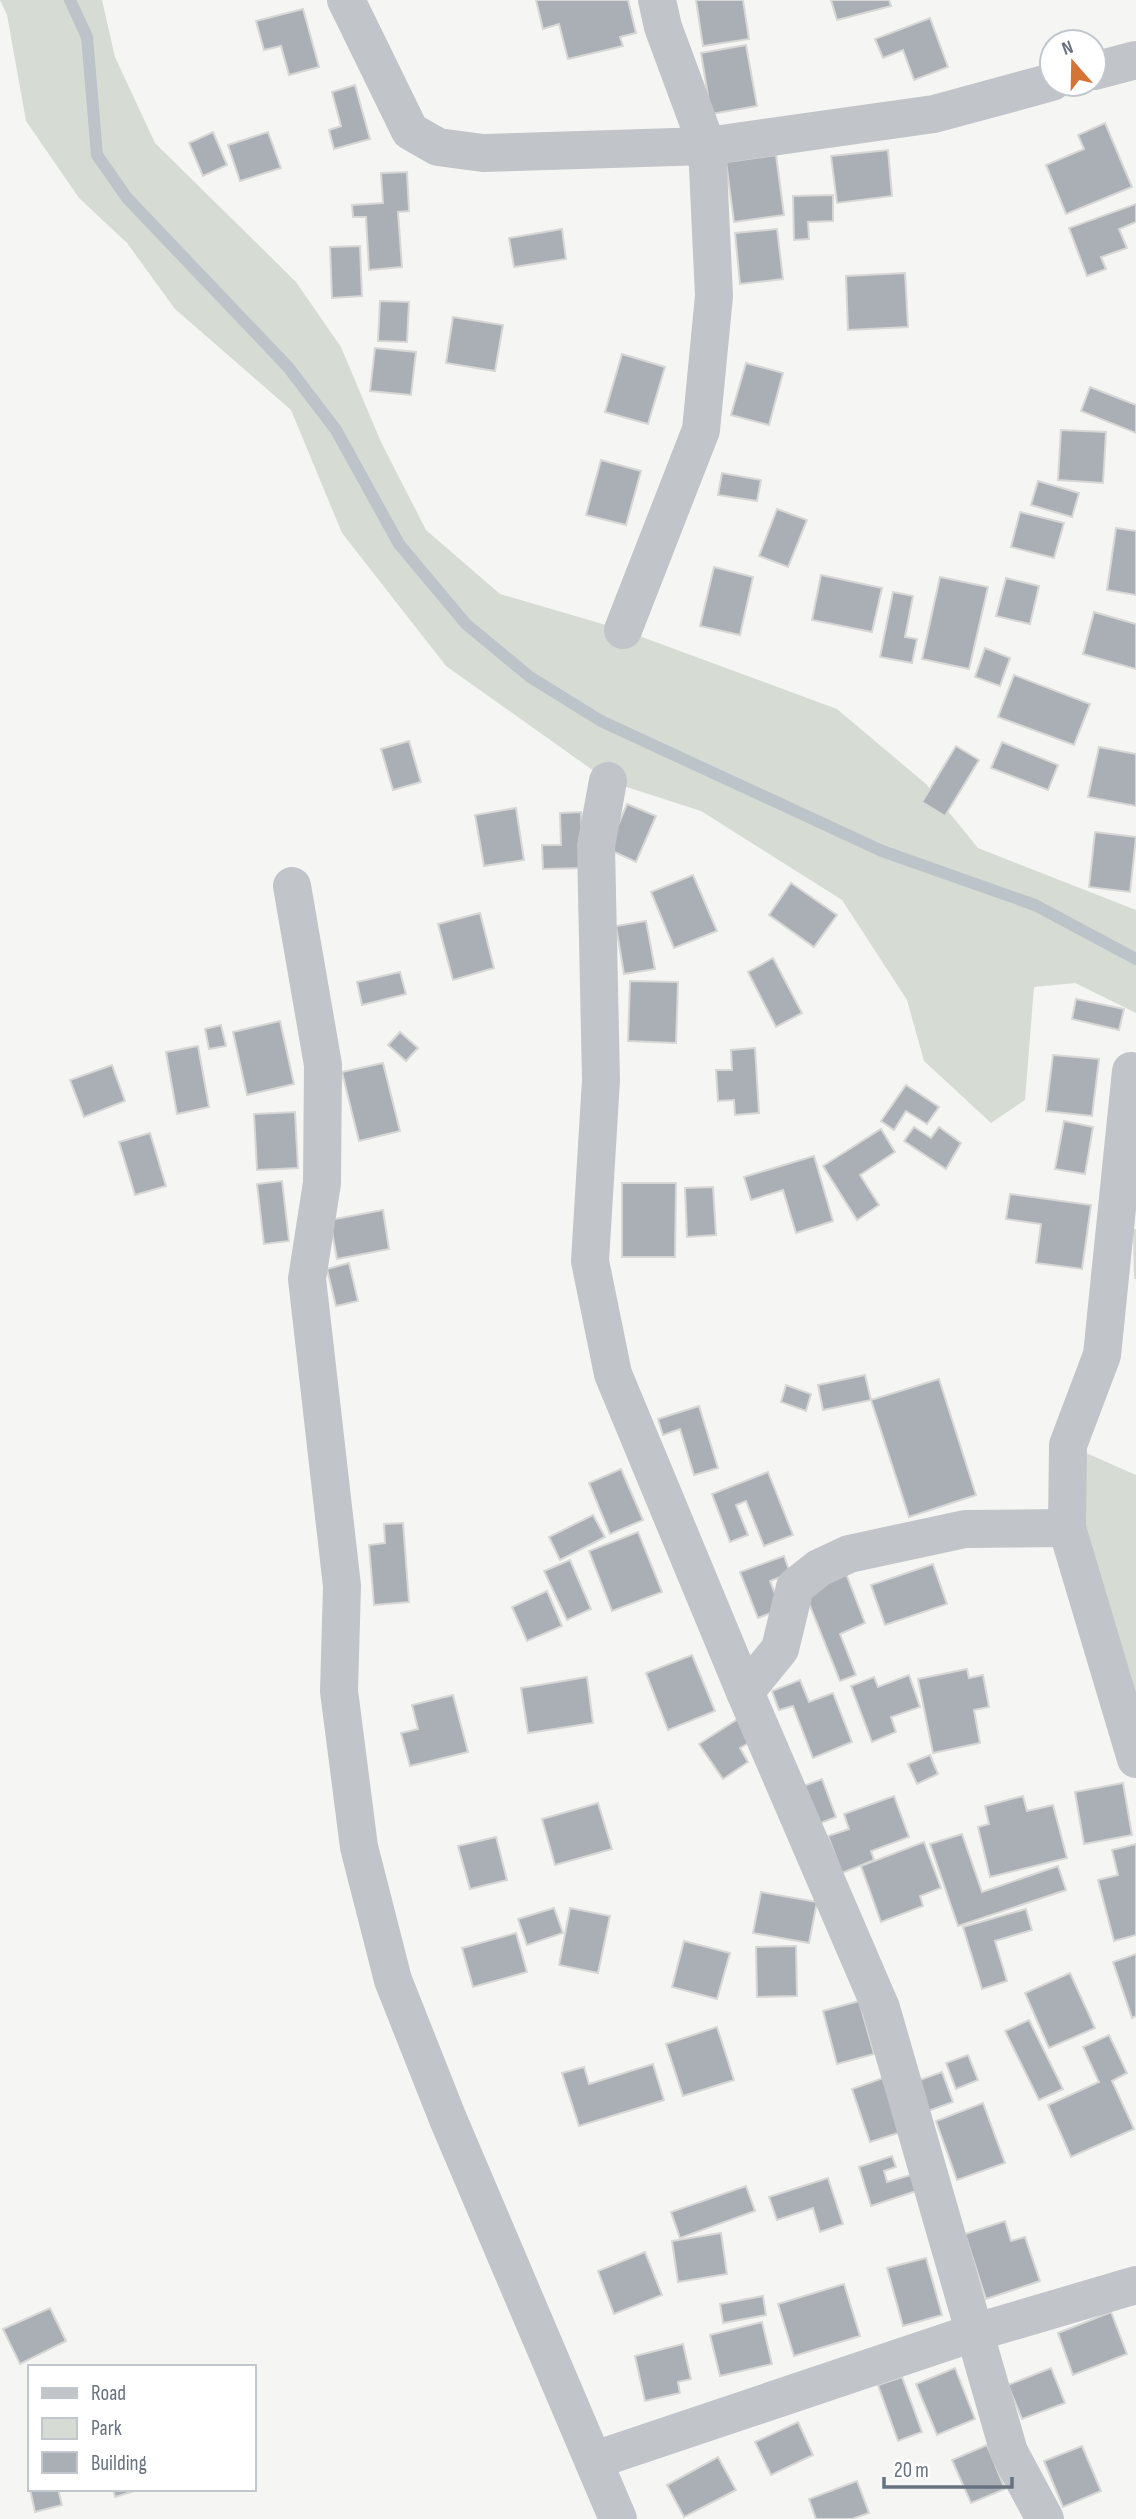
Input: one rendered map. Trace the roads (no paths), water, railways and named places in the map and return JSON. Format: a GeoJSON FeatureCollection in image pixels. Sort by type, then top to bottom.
{"type":"FeatureCollection","features":[{"type":"Feature","properties":{"kind":"street"},"geometry":{"type":"LineString","coordinates":[[346,0],[410,131],[438,147],[484,153],[707,146],[934,114],[1038,86]]}},
{"type":"Feature","properties":{"kind":"street"},"geometry":{"type":"LineString","coordinates":[[624,629],[701,430],[715,296],[707,146],[663,27],[657,0]]}},
{"type":"Feature","properties":{"kind":"street"},"geometry":{"type":"LineString","coordinates":[[1108,67],[1136,60]]}},
{"type":"Feature","properties":{"kind":"street"},"geometry":{"type":"LineString","coordinates":[[608,781],[596,846],[601,1080],[590,1261],[613,1374],[745,1692],[881,2008],[1009,2452],[1045,2519]]}},
{"type":"Feature","properties":{"kind":"street"},"geometry":{"type":"LineString","coordinates":[[292,886],[323,1065],[322,1183],[307,1279],[342,1586],[339,1691],[359,1847],[393,1979],[448,2119],[618,2519]]}},
{"type":"Feature","properties":{"kind":"street"},"geometry":{"type":"LineString","coordinates":[[1131,1071],[1102,1355],[1068,1445],[1067,1528],[1136,1759]]}},
{"type":"Feature","properties":{"kind":"street"},"geometry":{"type":"LineString","coordinates":[[745,1692],[780,1649],[795,1587],[819,1568],[849,1554],[965,1529],[1067,1528]]}},
{"type":"Feature","properties":{"kind":"street"},"geometry":{"type":"LineString","coordinates":[[595,2460],[973,2333],[1136,2285]]}},
{"type":"Feature","properties":{"kind":"waterway"},"geometry":{"type":"LineString","coordinates":[[70,0],[87,37],[97,155],[127,198],[288,367],[336,430],[399,544],[466,624],[530,677],[601,721],[882,851],[1035,905],[1136,959]]}}]}
